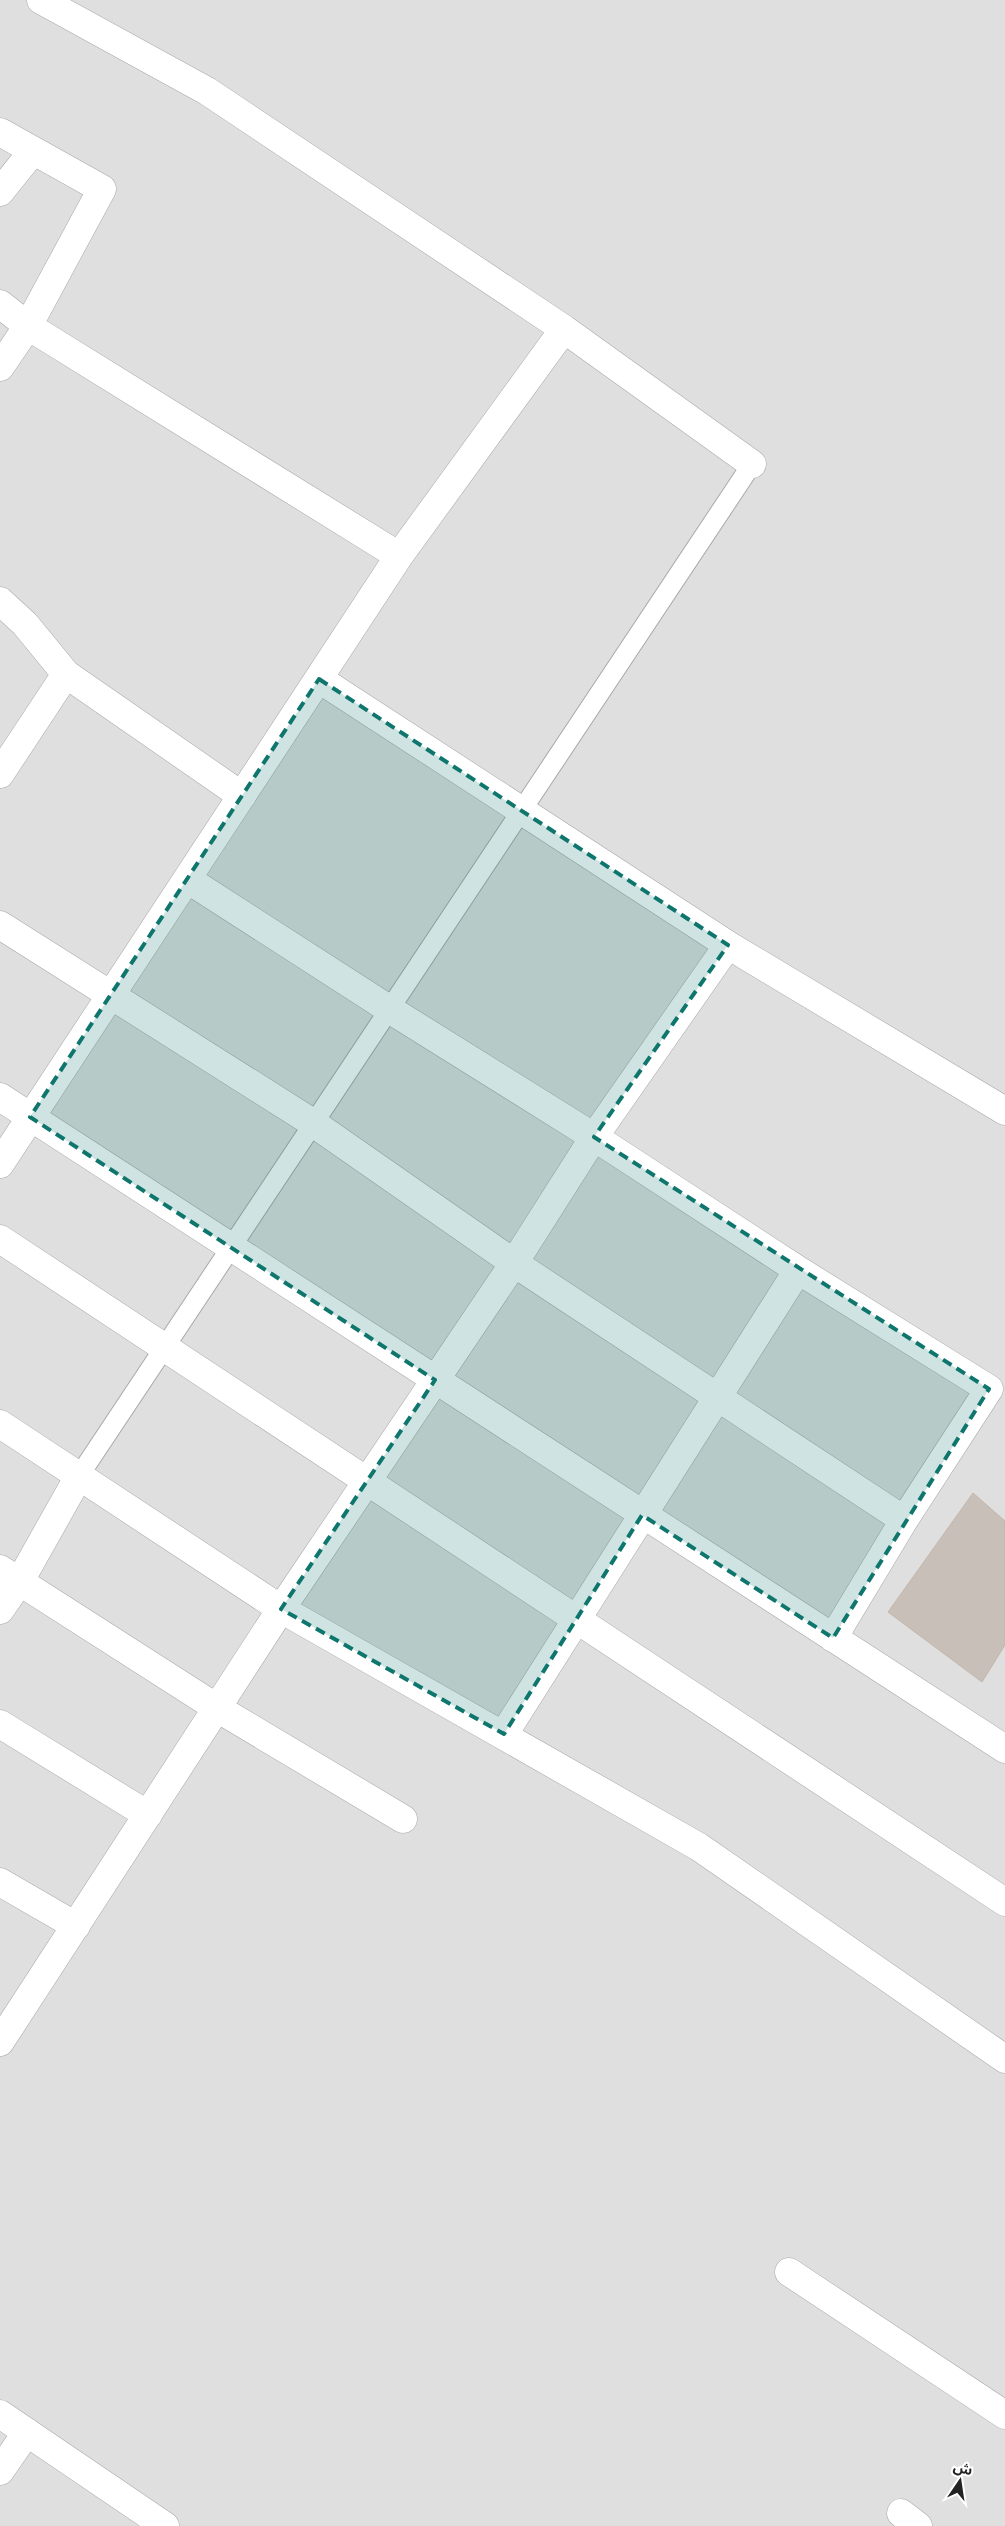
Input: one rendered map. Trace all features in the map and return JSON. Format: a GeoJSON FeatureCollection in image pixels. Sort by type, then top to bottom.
{"type":"FeatureCollection","features":[{"type":"Feature","properties":{"kind":"street"},"geometry":{"type":"LineString","coordinates":[[41,0],[207,91],[564,329],[752,464]]}},
{"type":"Feature","properties":{"kind":"street"},"geometry":{"type":"LineString","coordinates":[[0,132],[102,189],[28,326],[0,367]]}},
{"type":"Feature","properties":{"kind":"street"},"geometry":{"type":"LineString","coordinates":[[0,192],[33,151]]}},
{"type":"Feature","properties":{"kind":"street"},"geometry":{"type":"LineString","coordinates":[[0,304],[28,326],[399,556]]}},
{"type":"Feature","properties":{"kind":"street"},"geometry":{"type":"LineString","coordinates":[[0,1164],[399,556],[564,329]]}},
{"type":"Feature","properties":{"kind":"street"},"geometry":{"type":"LineString","coordinates":[[0,601],[25,624],[66,674],[242,796]]}},
{"type":"Feature","properties":{"kind":"street"},"geometry":{"type":"LineString","coordinates":[[0,774],[66,674]]}},
{"type":"Feature","properties":{"kind":"street"},"geometry":{"type":"LineString","coordinates":[[319,679],[728,944],[1005,1111]]}},
{"type":"Feature","properties":{"kind":"street"},"geometry":{"type":"LineString","coordinates":[[187,879],[389,1009],[594,1137],[798,1270],[990,1389],[904,1520],[833,1638]]}},
{"type":"Feature","properties":{"kind":"street"},"geometry":{"type":"LineString","coordinates":[[0,926],[313,1124],[514,1262],[904,1520]]}},
{"type":"Feature","properties":{"kind":"street"},"geometry":{"type":"LineString","coordinates":[[0,2041],[281,1609],[514,1262],[594,1137],[728,944]]}},
{"type":"Feature","properties":{"kind":"street"},"geometry":{"type":"LineString","coordinates":[[0,1097],[1005,1749]]}},
{"type":"Feature","properties":{"kind":"street"},"geometry":{"type":"LineString","coordinates":[[0,1239],[1005,1902]]}},
{"type":"Feature","properties":{"kind":"street"},"geometry":{"type":"LineString","coordinates":[[504,1734],[798,1270]]}},
{"type":"Feature","properties":{"kind":"street"},"geometry":{"type":"LineString","coordinates":[[0,1424],[281,1609],[699,1846],[1005,2060]]}},
{"type":"Feature","properties":{"kind":"street"},"geometry":{"type":"LineString","coordinates":[[0,1610],[10,1575],[79,1476]]}},
{"type":"Feature","properties":{"kind":"street"},"geometry":{"type":"LineString","coordinates":[[10,1575],[217,1708],[403,1819]]}},
{"type":"Feature","properties":{"kind":"street"},"geometry":{"type":"LineString","coordinates":[[0,1724],[148,1815]]}},
{"type":"Feature","properties":{"kind":"street"},"geometry":{"type":"LineString","coordinates":[[0,1882],[76,1926]]}},
{"type":"Feature","properties":{"kind":"street"},"geometry":{"type":"LineString","coordinates":[[789,2272],[1005,2415]]}},
{"type":"Feature","properties":{"kind":"street"},"geometry":{"type":"LineString","coordinates":[[0,2414],[147,2521]]}},
{"type":"Feature","properties":{"kind":"street"},"geometry":{"type":"LineString","coordinates":[[0,2471],[27,2432]]}},
{"type":"Feature","properties":{"kind":"lane"},"geometry":{"type":"LineString","coordinates":[[79,1476],[752,464]]}},
{"type":"Feature","properties":{"kind":"highlighted area"},"geometry":{"type":"Polygon","coordinates":[[[319,679],[728,945],[594,1137],[989,1389],[833,1638],[642,1515],[504,1734],[281,1609],[435,1380],[30,1117],[319,679]]]}},
{"type":"Feature","properties":{"kind":"shaded area"},"geometry":{"type":"Polygon","coordinates":[[[0,0],[1005,0],[1005,2526],[0,2526],[0,0]]]}},
{"type":"Feature","properties":{"kind":"building"},"geometry":{"type":"Polygon","coordinates":[[[973,1493],[1005,1521],[1005,1645],[982,1682],[888,1612],[973,1493]]]}}]}
